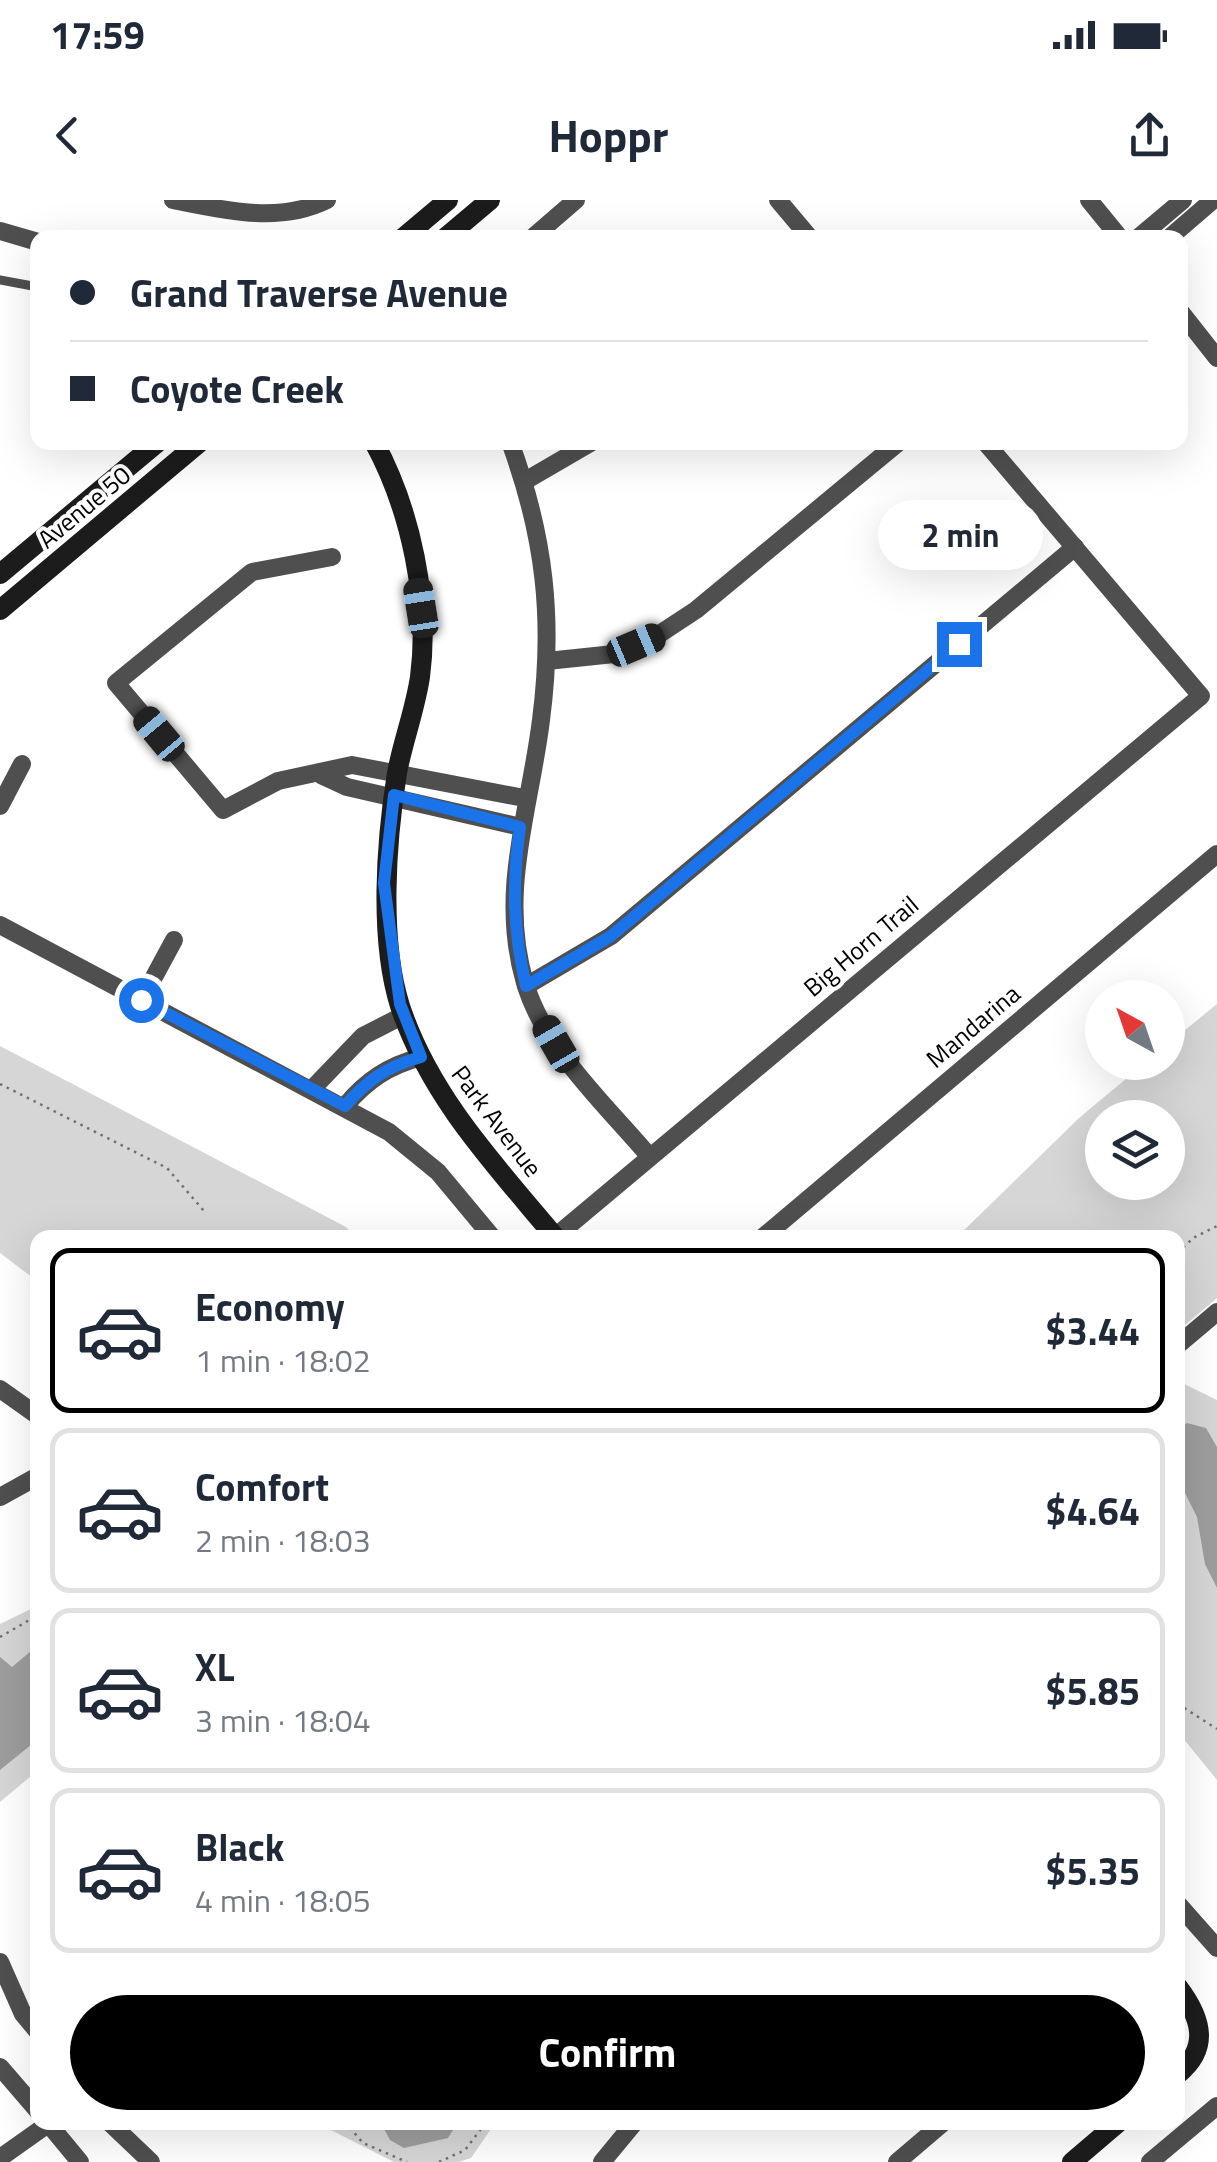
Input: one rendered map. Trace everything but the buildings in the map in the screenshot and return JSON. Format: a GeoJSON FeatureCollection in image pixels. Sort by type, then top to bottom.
{"type":"FeatureCollection","features":[{"type":"Feature","properties":{"kind":"street"},"geometry":{"type":"LineString","coordinates":[[173,200],[250,215],[314,207],[327,200]]}},
{"type":"Feature","properties":{"kind":"street"},"geometry":{"type":"LineString","coordinates":[[412,230],[448,200]]}},
{"type":"Feature","properties":{"kind":"street"},"geometry":{"type":"LineString","coordinates":[[454,230],[490,200]]}},
{"type":"Feature","properties":{"kind":"street"},"geometry":{"type":"LineString","coordinates":[[541,230],[576,200]]}},
{"type":"Feature","properties":{"kind":"street"},"geometry":{"type":"LineString","coordinates":[[778,200],[803,230]]}},
{"type":"Feature","properties":{"kind":"street"},"geometry":{"type":"LineString","coordinates":[[1089,200],[1113,230]]}},
{"type":"Feature","properties":{"kind":"street"},"geometry":{"type":"LineString","coordinates":[[1147,230],[1183,200]]}},
{"type":"Feature","properties":{"kind":"street"},"geometry":{"type":"LineString","coordinates":[[1178,230],[1214,200]]}},
{"type":"Feature","properties":{"kind":"street"},"geometry":{"type":"LineString","coordinates":[[0,231],[30,240]]}},
{"type":"Feature","properties":{"kind":"street"},"geometry":{"type":"LineString","coordinates":[[1188,321],[1217,358]]}},
{"type":"Feature","properties":{"kind":"street","name":"Avenue 50"},"geometry":{"type":"LineString","coordinates":[[0,574],[148,450]]}},
{"type":"Feature","properties":{"kind":"street","name":"Avenue 50"},"geometry":{"type":"LineString","coordinates":[[0,610],[190,450]]}},
{"type":"Feature","properties":{"kind":"street","name":"Park Avenue"},"geometry":{"type":"LineString","coordinates":[[377,450],[408,528],[421,608],[420,676],[398,772],[384,883],[404,1015],[421,1057],[455,1116],[550,1230]]}},
{"type":"Feature","properties":{"kind":"street"},"geometry":{"type":"LineString","coordinates":[[513,450],[524,481],[550,618],[541,723],[524,798],[512,885],[516,942],[526,986],[556,1044],[649,1156]]}},
{"type":"Feature","properties":{"kind":"street"},"geometry":{"type":"LineString","coordinates":[[524,481],[578,450]]}},
{"type":"Feature","properties":{"kind":"street"},"geometry":{"type":"LineString","coordinates":[[547,661],[614,654],[658,636],[696,610],[890,450]]}},
{"type":"Feature","properties":{"kind":"street"},"geometry":{"type":"LineString","coordinates":[[526,986],[611,936],[1074,547],[992,450]]}},
{"type":"Feature","properties":{"kind":"street","name":"Big Horn Trail"},"geometry":{"type":"LineString","coordinates":[[564,1230],[1201,696],[1074,547]]}},
{"type":"Feature","properties":{"kind":"street"},"geometry":{"type":"LineString","coordinates":[[332,557],[252,572],[116,683],[223,810],[278,782],[352,765],[524,798]]}},
{"type":"Feature","properties":{"kind":"street"},"geometry":{"type":"LineString","coordinates":[[0,806],[22,764]]}},
{"type":"Feature","properties":{"kind":"street"},"geometry":{"type":"LineString","coordinates":[[321,775],[347,787],[520,827]]}},
{"type":"Feature","properties":{"kind":"street","name":"Mandarina"},"geometry":{"type":"LineString","coordinates":[[771,1230],[1217,854]]}},
{"type":"Feature","properties":{"kind":"street"},"geometry":{"type":"LineString","coordinates":[[0,925],[313,1088],[389,1132],[438,1172],[486,1230]]}},
{"type":"Feature","properties":{"kind":"street"},"geometry":{"type":"LineString","coordinates":[[141,1000],[174,940]]}},
{"type":"Feature","properties":{"kind":"street"},"geometry":{"type":"LineString","coordinates":[[313,1088],[363,1036],[404,1015]]}},
{"type":"Feature","properties":{"kind":"street"},"geometry":{"type":"LineString","coordinates":[[345,1106],[362,1086],[390,1066],[421,1057]]}},
{"type":"Feature","properties":{"kind":"street"},"geometry":{"type":"LineString","coordinates":[[1185,1339],[1217,1312]]}},
{"type":"Feature","properties":{"kind":"street"},"geometry":{"type":"LineString","coordinates":[[0,1389],[30,1410]]}},
{"type":"Feature","properties":{"kind":"street"},"geometry":{"type":"LineString","coordinates":[[0,1497],[30,1480]]}},
{"type":"Feature","properties":{"kind":"street"},"geometry":{"type":"LineString","coordinates":[[1185,1912],[1217,1948]]}},
{"type":"Feature","properties":{"kind":"street"},"geometry":{"type":"LineString","coordinates":[[0,1962],[30,2022]]}},
{"type":"Feature","properties":{"kind":"street"},"geometry":{"type":"LineString","coordinates":[[1185,1998],[1198,2018],[1201,2035],[1185,2068]]}},
{"type":"Feature","properties":{"kind":"street"},"geometry":{"type":"LineString","coordinates":[[0,2066],[30,2102]]}},
{"type":"Feature","properties":{"kind":"street"},"geometry":{"type":"LineString","coordinates":[[1150,2162],[1217,2106]]}},
{"type":"Feature","properties":{"kind":"street"},"geometry":{"type":"LineString","coordinates":[[0,2158],[32,2130]]}},
{"type":"Feature","properties":{"kind":"street"},"geometry":{"type":"LineString","coordinates":[[53,2130],[80,2162]]}},
{"type":"Feature","properties":{"kind":"street"},"geometry":{"type":"LineString","coordinates":[[117,2130],[151,2162]]}},
{"type":"Feature","properties":{"kind":"street"},"geometry":{"type":"LineString","coordinates":[[602,2162],[628,2130]]}},
{"type":"Feature","properties":{"kind":"street"},"geometry":{"type":"LineString","coordinates":[[897,2162],[935,2130]]}},
{"type":"Feature","properties":{"kind":"street"},"geometry":{"type":"LineString","coordinates":[[1072,2162],[1110,2130]]}},
{"type":"Feature","properties":{"kind":"lane"},"geometry":{"type":"LineString","coordinates":[[0,280],[30,285]]}},
{"type":"Feature","properties":{"kind":"path"},"geometry":{"type":"LineString","coordinates":[[0,1084],[167,1168],[204,1210]]}},
{"type":"Feature","properties":{"kind":"path"},"geometry":{"type":"LineString","coordinates":[[1185,1246],[1217,1226]]}},
{"type":"Feature","properties":{"kind":"path"},"geometry":{"type":"LineString","coordinates":[[0,1637],[30,1619]]}},
{"type":"Feature","properties":{"kind":"path"},"geometry":{"type":"LineString","coordinates":[[1185,1708],[1217,1729]]}},
{"type":"Feature","properties":{"kind":"path"},"geometry":{"type":"LineString","coordinates":[[352,2130],[363,2143],[407,2162]]}},
{"type":"Feature","properties":{"kind":"path"},"geometry":{"type":"LineString","coordinates":[[439,2162],[464,2150],[480,2130]]}},
{"type":"Feature","properties":{"kind":"shaded area"},"geometry":{"type":"Polygon","coordinates":[[[1217,1004],[1217,1298],[1185,1325],[1185,1230],[964,1230],[1085,1113],[1085,1200],[1185,1200],[1185,1100],[1101,1100],[1125,1080],[1185,1080],[1185,1030],[1217,1004]]]}},
{"type":"Feature","properties":{"kind":"shaded area"},"geometry":{"type":"Polygon","coordinates":[[[0,1046],[349,1230],[30,1230],[30,1276],[0,1253],[0,1046]]]}},
{"type":"Feature","properties":{"kind":"shaded area"},"geometry":{"type":"Polygon","coordinates":[[[1185,1384],[1217,1400],[1217,1780],[1185,1741],[1185,1384]]]}},
{"type":"Feature","properties":{"kind":"shaded area"},"geometry":{"type":"Polygon","coordinates":[[[1185,1424],[1206,1428],[1217,1447],[1217,1588],[1205,1564],[1197,1517],[1185,1493],[1185,1424]]]}},
{"type":"Feature","properties":{"kind":"shaded area"},"geometry":{"type":"Polygon","coordinates":[[[30,1609],[30,1777],[0,1802],[0,1624],[30,1609]]]}},
{"type":"Feature","properties":{"kind":"shaded area"},"geometry":{"type":"Polygon","coordinates":[[[30,1652],[30,1746],[0,1770],[0,1657],[12,1667],[30,1652]]]}},
{"type":"Feature","properties":{"kind":"shaded area"},"geometry":{"type":"Polygon","coordinates":[[[331,2130],[490,2130],[471,2158],[458,2162],[394,2162],[331,2130]]]}},
{"type":"Feature","properties":{"kind":"shaded area"},"geometry":{"type":"Polygon","coordinates":[[[385,2130],[453,2130],[448,2138],[404,2148],[390,2140],[385,2130]]]}},
{"type":"Feature","properties":{"kind":"route"},"geometry":{"type":"LineString","coordinates":[[141,1000],[345,1106],[362,1086],[390,1066],[421,1057],[400,1004],[384,883],[394,795],[520,827],[512,885],[516,942],[526,986],[579,959],[611,936],[959,644]]}}]}
